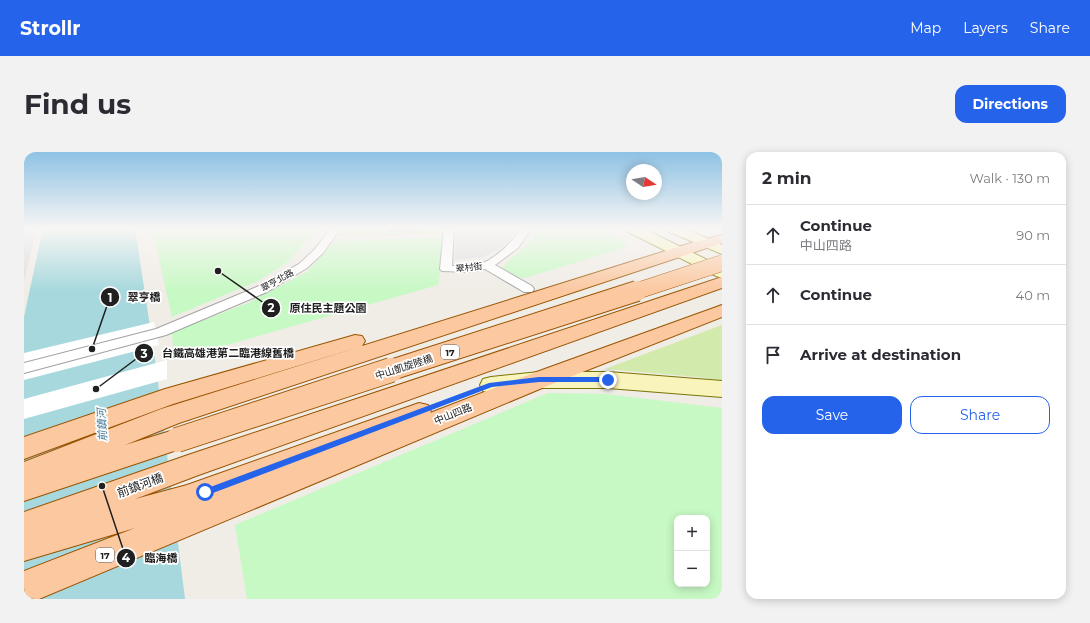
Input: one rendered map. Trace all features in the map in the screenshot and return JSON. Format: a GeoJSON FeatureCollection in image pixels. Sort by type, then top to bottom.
{"type":"FeatureCollection","features":[{"type":"Feature","properties":{"kind":"main road","name":"17"},"geometry":{"type":"LineString","coordinates":[[24,474],[171,418],[528,289],[657,251],[673,249]]}},
{"type":"Feature","properties":{"kind":"main road","name":"17"},"geometry":{"type":"LineString","coordinates":[[24,448],[171,418],[690,249]]}},
{"type":"Feature","properties":{"kind":"main road","name":"中山凱旋陸橋"},"geometry":{"type":"LineString","coordinates":[[171,418],[722,264]]}},
{"type":"Feature","properties":{"kind":"main road","name":"前鎮河橋"},"geometry":{"type":"LineString","coordinates":[[24,527],[188,467],[722,282]]}},
{"type":"Feature","properties":{"kind":"main road","name":"中山四路"},"geometry":{"type":"LineString","coordinates":[[186,510],[491,385],[722,300]]}},
{"type":"Feature","properties":{"kind":"main road","name":"中山四路"},"geometry":{"type":"LineString","coordinates":[[186,510],[722,311]]}},
{"type":"Feature","properties":{"kind":"main road","name":"17"},"geometry":{"type":"LineString","coordinates":[[24,488],[171,418]]}},
{"type":"Feature","properties":{"kind":"main road","name":"17"},"geometry":{"type":"LineString","coordinates":[[24,545],[186,510]]}},
{"type":"Feature","properties":{"kind":"main road","name":"17"},"geometry":{"type":"LineString","coordinates":[[24,588],[186,510]]}},
{"type":"Feature","properties":{"kind":"street","name":"翠亨北路"},"geometry":{"type":"LineString","coordinates":[[24,368],[161,332],[263,289],[303,266],[321,249]]}},
{"type":"Feature","properties":{"kind":"street","name":"翠村街"},"geometry":{"type":"LineString","coordinates":[[448,249],[446,269],[470,269],[487,265],[528,289]]}},
{"type":"Feature","properties":{"kind":"street"},"geometry":{"type":"LineString","coordinates":[[487,265],[510,249]]}},
{"type":"Feature","properties":{"kind":"street"},"geometry":{"type":"LineString","coordinates":[[705,249],[722,273]]}},
{"type":"Feature","properties":{"kind":"street"},"geometry":{"type":"LineString","coordinates":[[708,249],[722,257]]}},
{"type":"Feature","properties":{"kind":"street"},"geometry":{"type":"LineString","coordinates":[[491,385],[539,380],[608,380],[722,389]]}},
{"type":"Feature","properties":{"kind":"shaded area"},"geometry":{"type":"Polygon","coordinates":[[[24,249],[32,249],[24,280],[24,249]]]}},
{"type":"Feature","properties":{"kind":"shaded area"},"geometry":{"type":"Polygon","coordinates":[[[455,249],[499,249],[483,257],[455,260],[455,249]]]}},
{"type":"Feature","properties":{"kind":"green space"},"geometry":{"type":"Polygon","coordinates":[[[157,249],[299,249],[289,261],[258,281],[172,317],[157,249]]]}},
{"type":"Feature","properties":{"kind":"green space"},"geometry":{"type":"Polygon","coordinates":[[[328,249],[445,249],[438,285],[174,360],[172,332],[248,303],[307,272],[328,249]]]}},
{"type":"Feature","properties":{"kind":"green space"},"geometry":{"type":"Polygon","coordinates":[[[522,249],[621,249],[521,278],[511,275],[502,268],[522,249]]]}},
{"type":"Feature","properties":{"kind":"green space"},"geometry":{"type":"Polygon","coordinates":[[[722,325],[722,381],[698,377],[605,369],[722,325]]]}},
{"type":"Feature","properties":{"kind":"green space"},"geometry":{"type":"Polygon","coordinates":[[[548,393],[606,394],[722,408],[722,599],[247,599],[235,525],[548,393]]]}},
{"type":"Feature","properties":{"kind":"water","name":"前鎮河"},"geometry":{"type":"Polygon","coordinates":[[[39,249],[138,249],[156,366],[185,599],[24,599],[24,317],[39,249]]]}},
{"type":"Feature","properties":{"kind":"pier"},"geometry":{"type":"Polygon","coordinates":[[[154,322],[159,345],[24,380],[24,353],[154,322]]]}},
{"type":"Feature","properties":{"kind":"pier"},"geometry":{"type":"Polygon","coordinates":[[[167,360],[167,379],[24,419],[24,399],[167,360]]]}},
{"type":"Feature","properties":{"kind":"place","name":"原住民主題公園"},"geometry":{"type":"Point","coordinates":[218,271]}},
{"type":"Feature","properties":{"kind":"place","name":"翠亨橋"},"geometry":{"type":"Point","coordinates":[92,349]}},
{"type":"Feature","properties":{"kind":"place","name":"台鐵高雄港第二臨港線舊橋"},"geometry":{"type":"Point","coordinates":[96,389]}},
{"type":"Feature","properties":{"kind":"place","name":"臨海橋"},"geometry":{"type":"Point","coordinates":[102,486]}},
{"type":"Feature","properties":{"kind":"route"},"geometry":{"type":"LineString","coordinates":[[205,492],[491,385],[539,380],[608,380]]}}]}
